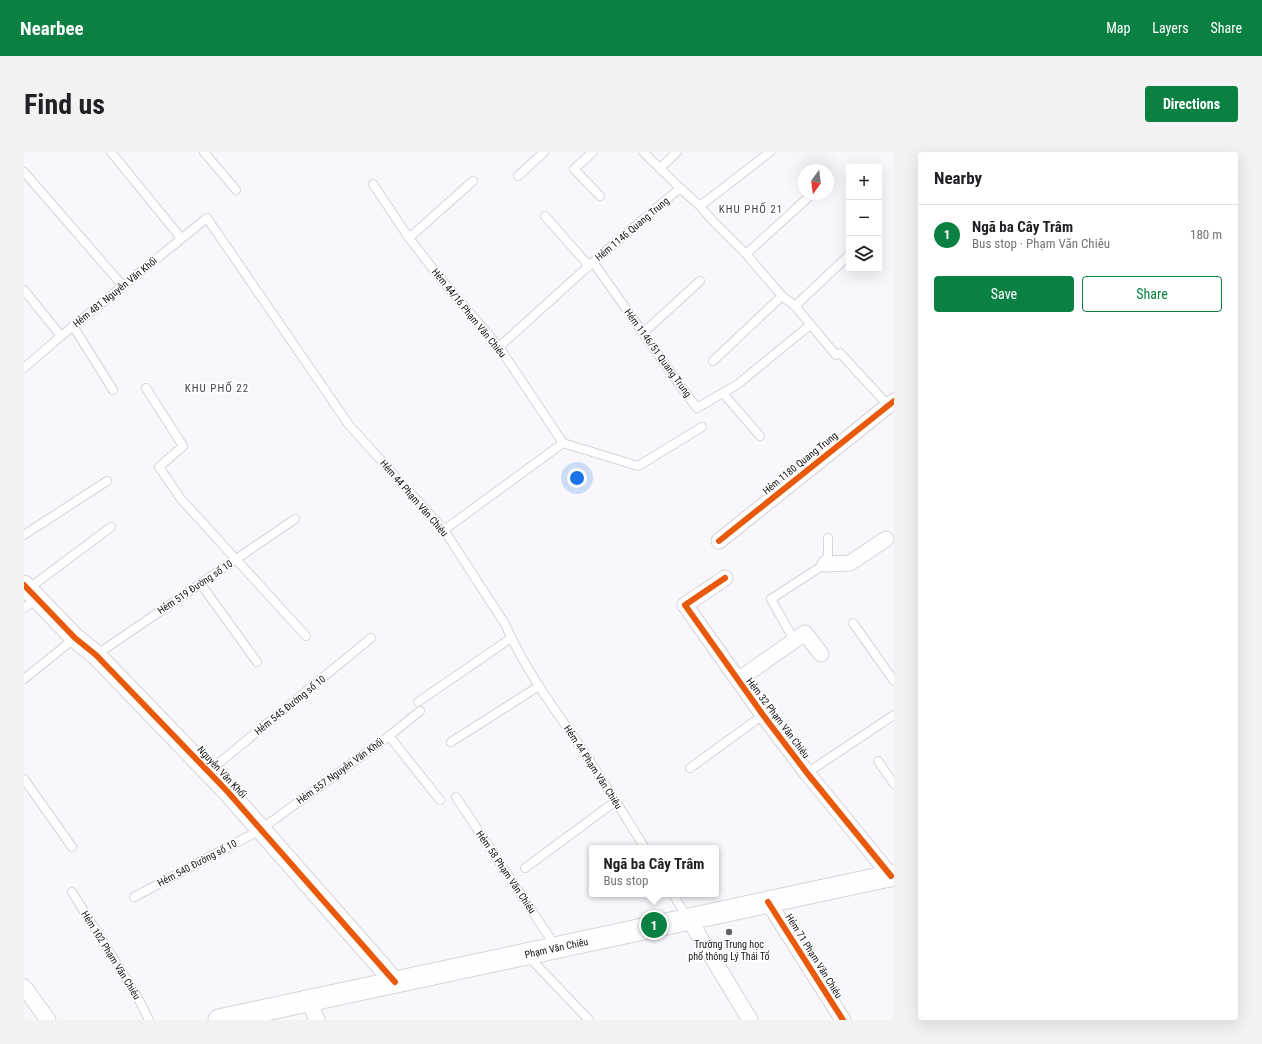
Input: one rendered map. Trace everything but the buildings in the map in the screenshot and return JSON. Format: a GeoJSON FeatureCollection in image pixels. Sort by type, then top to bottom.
{"type":"FeatureCollection","features":[{"type":"Feature","properties":{"kind":"main road","name":"Phạm Văn Chiêu"},"geometry":{"type":"LineString","coordinates":[[219,1020],[893,875]]}},
{"type":"Feature","properties":{"kind":"street","name":"Hẻm 1180 Quang Trung"},"geometry":{"type":"LineString","coordinates":[[719,541],[891,403]]}},
{"type":"Feature","properties":{"kind":"street"},"geometry":{"type":"LineString","coordinates":[[825,564],[850,563],[890,534]]}},
{"type":"Feature","properties":{"kind":"street","name":"Hẻm 32 Phạm Văn Chiêu"},"geometry":{"type":"LineString","coordinates":[[726,578],[685,605],[807,774],[893,875]]}},
{"type":"Feature","properties":{"kind":"street","name":"Nguyễn Văn Khối"},"geometry":{"type":"LineString","coordinates":[[28,595],[96,655],[208,772],[395,982]]}},
{"type":"Feature","properties":{"kind":"street"},"geometry":{"type":"LineString","coordinates":[[738,680],[805,633],[821,654]]}},
{"type":"Feature","properties":{"kind":"street","name":"Hẻm 71 Phạm Văn Chiêu"},"geometry":{"type":"LineString","coordinates":[[768,902],[843,1020]]}},
{"type":"Feature","properties":{"kind":"street"},"geometry":{"type":"LineString","coordinates":[[689,919],[750,1020]]}},
{"type":"Feature","properties":{"kind":"street"},"geometry":{"type":"LineString","coordinates":[[24,987],[48,1020]]}},
{"type":"Feature","properties":{"kind":"street"},"geometry":{"type":"LineString","coordinates":[[309,1001],[318,1020]]}},
{"type":"Feature","properties":{"kind":"lane"},"geometry":{"type":"LineString","coordinates":[[111,152],[181,238]]}},
{"type":"Feature","properties":{"kind":"lane"},"geometry":{"type":"LineString","coordinates":[[204,152],[236,190]]}},
{"type":"Feature","properties":{"kind":"lane"},"geometry":{"type":"LineString","coordinates":[[518,176],[544,152]]}},
{"type":"Feature","properties":{"kind":"lane"},"geometry":{"type":"LineString","coordinates":[[593,152],[574,169],[600,196]]}},
{"type":"Feature","properties":{"kind":"lane"},"geometry":{"type":"LineString","coordinates":[[643,152],[700,206],[746,254],[782,296],[795,306],[836,355],[840,353],[891,403]]}},
{"type":"Feature","properties":{"kind":"lane"},"geometry":{"type":"LineString","coordinates":[[660,168],[677,152]]}},
{"type":"Feature","properties":{"kind":"lane"},"geometry":{"type":"LineString","coordinates":[[700,206],[770,152]]}},
{"type":"Feature","properties":{"kind":"lane"},"geometry":{"type":"LineString","coordinates":[[24,172],[123,286]]}},
{"type":"Feature","properties":{"kind":"lane"},"geometry":{"type":"LineString","coordinates":[[410,238],[473,181]]}},
{"type":"Feature","properties":{"kind":"lane","name":"Hẻm 44/16 Phạm Văn Chiêu"},"geometry":{"type":"LineString","coordinates":[[373,184],[410,238],[440,278],[499,347],[563,443]]}},
{"type":"Feature","properties":{"kind":"lane","name":"Hẻm 1146 Quang Trung"},"geometry":{"type":"LineString","coordinates":[[499,347],[591,264],[680,188]]}},
{"type":"Feature","properties":{"kind":"lane"},"geometry":{"type":"LineString","coordinates":[[746,254],[805,200]]}},
{"type":"Feature","properties":{"kind":"lane","name":"Hẻm 1146/51 Quang Trung"},"geometry":{"type":"LineString","coordinates":[[545,216],[591,264],[697,408],[738,384],[810,325]]}},
{"type":"Feature","properties":{"kind":"lane","name":"Hẻm 481 Nguyễn Văn Khối"},"geometry":{"type":"LineString","coordinates":[[24,368],[73,326],[207,218]]}},
{"type":"Feature","properties":{"kind":"lane","name":"Hẻm 44 Phạm Văn Chiêu"},"geometry":{"type":"LineString","coordinates":[[207,218],[349,424],[444,530],[505,624],[511,638],[539,686],[616,801],[642,845]]}},
{"type":"Feature","properties":{"kind":"lane"},"geometry":{"type":"LineString","coordinates":[[795,306],[846,258]]}},
{"type":"Feature","properties":{"kind":"lane"},"geometry":{"type":"LineString","coordinates":[[643,333],[700,281]]}},
{"type":"Feature","properties":{"kind":"lane"},"geometry":{"type":"LineString","coordinates":[[24,290],[61,336]]}},
{"type":"Feature","properties":{"kind":"lane"},"geometry":{"type":"LineString","coordinates":[[713,361],[782,296]]}},
{"type":"Feature","properties":{"kind":"lane"},"geometry":{"type":"LineString","coordinates":[[73,326],[113,390]]}},
{"type":"Feature","properties":{"kind":"lane"},"geometry":{"type":"LineString","coordinates":[[146,388],[183,446],[159,467],[181,499],[235,560],[306,636]]}},
{"type":"Feature","properties":{"kind":"lane"},"geometry":{"type":"LineString","coordinates":[[723,393],[760,436]]}},
{"type":"Feature","properties":{"kind":"lane"},"geometry":{"type":"LineString","coordinates":[[444,530],[563,443],[638,466],[702,427]]}},
{"type":"Feature","properties":{"kind":"lane"},"geometry":{"type":"LineString","coordinates":[[24,535],[107,481]]}},
{"type":"Feature","properties":{"kind":"lane","name":"Hẻm 519 Đường số 10"},"geometry":{"type":"LineString","coordinates":[[96,655],[295,519]]}},
{"type":"Feature","properties":{"kind":"lane"},"geometry":{"type":"LineString","coordinates":[[28,595],[111,527]]}},
{"type":"Feature","properties":{"kind":"lane"},"geometry":{"type":"LineString","coordinates":[[794,640],[771,599],[825,564],[828,554],[828,538]]}},
{"type":"Feature","properties":{"kind":"lane"},"geometry":{"type":"LineString","coordinates":[[200,583],[257,662]]}},
{"type":"Feature","properties":{"kind":"lane"},"geometry":{"type":"LineString","coordinates":[[853,623],[894,681]]}},
{"type":"Feature","properties":{"kind":"lane"},"geometry":{"type":"LineString","coordinates":[[24,679],[75,638]]}},
{"type":"Feature","properties":{"kind":"lane","name":"Hẻm 545 Đường số 10"},"geometry":{"type":"LineString","coordinates":[[208,772],[371,638]]}},
{"type":"Feature","properties":{"kind":"lane"},"geometry":{"type":"LineString","coordinates":[[418,702],[511,638]]}},
{"type":"Feature","properties":{"kind":"lane"},"geometry":{"type":"LineString","coordinates":[[451,742],[539,686]]}},
{"type":"Feature","properties":{"kind":"lane","name":"Hẻm 557 Nguyễn Văn Khối"},"geometry":{"type":"LineString","coordinates":[[260,830],[389,736],[420,711]]}},
{"type":"Feature","properties":{"kind":"lane"},"geometry":{"type":"LineString","coordinates":[[690,768],[763,715]]}},
{"type":"Feature","properties":{"kind":"lane"},"geometry":{"type":"LineString","coordinates":[[807,774],[894,715]]}},
{"type":"Feature","properties":{"kind":"lane"},"geometry":{"type":"LineString","coordinates":[[389,736],[440,800]]}},
{"type":"Feature","properties":{"kind":"lane"},"geometry":{"type":"LineString","coordinates":[[878,760],[894,784]]}},
{"type":"Feature","properties":{"kind":"lane"},"geometry":{"type":"LineString","coordinates":[[24,779],[72,847]]}},
{"type":"Feature","properties":{"kind":"lane","name":"Hẻm 58 Phạm Văn Chiêu"},"geometry":{"type":"LineString","coordinates":[[456,797],[556,948]]}},
{"type":"Feature","properties":{"kind":"lane"},"geometry":{"type":"LineString","coordinates":[[525,868],[616,801]]}},
{"type":"Feature","properties":{"kind":"lane","name":"Hẻm 540 Đường số 10"},"geometry":{"type":"LineString","coordinates":[[134,897],[260,830]]}},
{"type":"Feature","properties":{"kind":"lane","name":"Hẻm 102 Phạm Văn Chiêu"},"geometry":{"type":"LineString","coordinates":[[72,892],[137,996],[149,1020]]}},
{"type":"Feature","properties":{"kind":"lane"},"geometry":{"type":"LineString","coordinates":[[675,897],[689,919]]}},
{"type":"Feature","properties":{"kind":"lane"},"geometry":{"type":"LineString","coordinates":[[526,954],[589,1020]]}},
{"type":"Feature","properties":{"kind":"cycle path"},"geometry":{"type":"LineString","coordinates":[[719,541],[894,401]]}},
{"type":"Feature","properties":{"kind":"cycle path"},"geometry":{"type":"LineString","coordinates":[[725,578],[685,605],[763,715],[807,773],[891,876]]}},
{"type":"Feature","properties":{"kind":"cycle path"},"geometry":{"type":"LineString","coordinates":[[24,585],[75,638],[96,655],[227,791],[395,982]]}},
{"type":"Feature","properties":{"kind":"cycle path"},"geometry":{"type":"LineString","coordinates":[[768,902],[843,1020]]}},
{"type":"Feature","properties":{"kind":"place","name":"Ngã ba Cây Trâm"},"geometry":{"type":"Point","coordinates":[654,925]}},
{"type":"Feature","properties":{"kind":"place","name":"Trường Trung học phổ thông Lý Thái Tổ"},"geometry":{"type":"Point","coordinates":[729,932]}},
{"type":"Feature","properties":{"kind":"district","name":"KHU PHỐ 21"},"geometry":{"type":"Point","coordinates":[751,209]}},
{"type":"Feature","properties":{"kind":"district","name":"KHU PHỐ 22"},"geometry":{"type":"Point","coordinates":[217,388]}}]}
